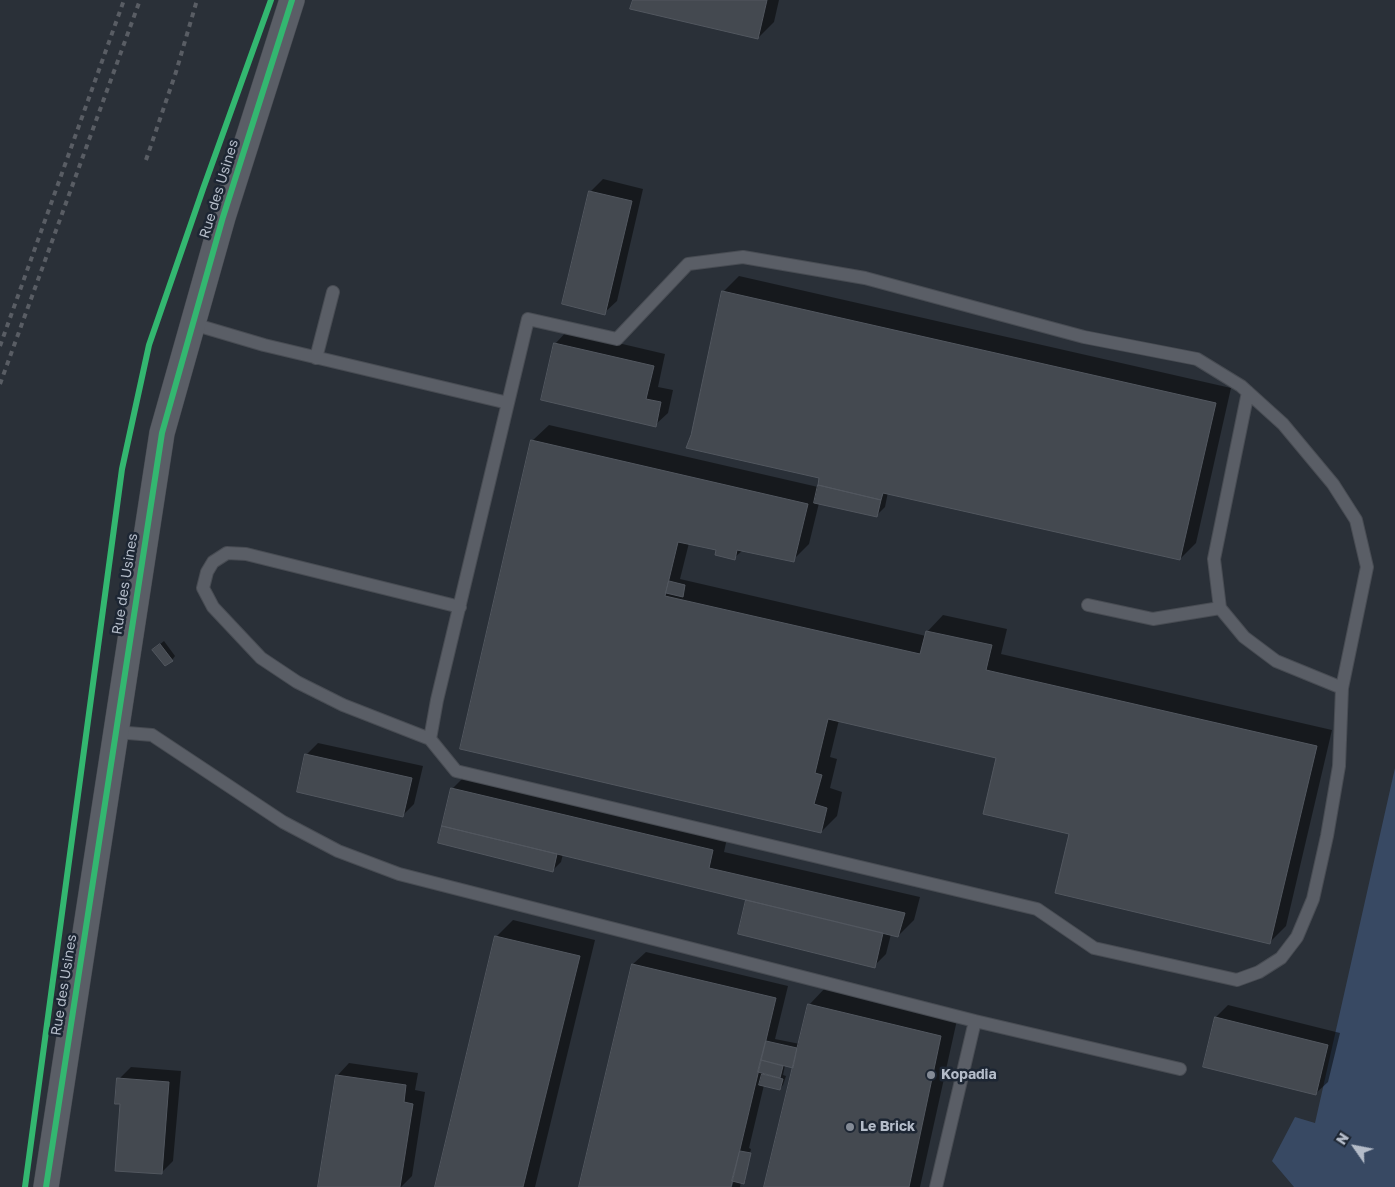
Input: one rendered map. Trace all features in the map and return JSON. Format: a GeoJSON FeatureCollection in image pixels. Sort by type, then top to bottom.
{"type":"FeatureCollection","features":[{"type":"Feature","properties":{"kind":"street","name":"Rue des Usines"},"geometry":{"type":"LineString","coordinates":[[46,1187],[162,433],[223,218],[292,0]]}},
{"type":"Feature","properties":{"kind":"lane"},"geometry":{"type":"LineString","coordinates":[[430,739],[437,700],[460,607],[528,319],[617,340],[688,264],[742,257],[865,278],[1084,337],[1197,359],[1242,386],[1283,424],[1333,484],[1356,520],[1367,567],[1342,688],[1339,766],[1327,836],[1313,899],[1298,937],[1281,958],[1259,972],[1237,980],[1094,948],[1037,909],[456,771],[430,739],[342,705],[297,682],[261,658],[213,607],[204,588],[207,572],[213,562],[227,553],[246,554],[460,607]]}},
{"type":"Feature","properties":{"kind":"lane"},"geometry":{"type":"LineString","coordinates":[[316,358],[333,292]]}},
{"type":"Feature","properties":{"kind":"lane"},"geometry":{"type":"LineString","coordinates":[[193,324],[264,345],[508,403]]}},
{"type":"Feature","properties":{"kind":"lane"},"geometry":{"type":"LineString","coordinates":[[1248,392],[1214,560],[1220,608],[1244,637],[1276,661],[1342,688]]}},
{"type":"Feature","properties":{"kind":"lane"},"geometry":{"type":"LineString","coordinates":[[1088,605],[1153,619],[1220,608]]}},
{"type":"Feature","properties":{"kind":"lane"},"geometry":{"type":"LineString","coordinates":[[116,732],[152,735],[283,822],[338,851],[399,874],[976,1021],[1180,1069]]}},
{"type":"Feature","properties":{"kind":"lane"},"geometry":{"type":"LineString","coordinates":[[936,1187],[976,1021]]}},
{"type":"Feature","properties":{"kind":"water"},"geometry":{"type":"Polygon","coordinates":[[[1395,768],[1395,1187],[1294,1187],[1272,1161],[1295,1117],[1315,1123],[1395,768]]]}},
{"type":"Feature","properties":{"kind":"building"},"geometry":{"type":"Polygon","coordinates":[[[633,0],[767,0],[758,39],[630,9],[633,0]]]}},
{"type":"Feature","properties":{"kind":"building"},"geometry":{"type":"Polygon","coordinates":[[[589,191],[632,201],[605,315],[562,304],[589,191]]]}},
{"type":"Feature","properties":{"kind":"building"},"geometry":{"type":"Polygon","coordinates":[[[722,291],[1216,403],[1180,560],[883,493],[881,500],[818,485],[819,478],[686,448],[691,435],[722,291]]]}},
{"type":"Feature","properties":{"kind":"building"},"geometry":{"type":"Polygon","coordinates":[[[554,343],[654,366],[646,399],[661,402],[656,427],[541,400],[554,343]]]}},
{"type":"Feature","properties":{"kind":"building"},"geometry":{"type":"Polygon","coordinates":[[[531,440],[808,504],[794,562],[737,550],[735,560],[715,555],[716,550],[678,542],[665,596],[920,654],[926,631],[992,645],[986,670],[1317,746],[1270,944],[1055,893],[1069,834],[983,814],[996,758],[828,719],[815,773],[822,775],[814,804],[827,808],[821,833],[460,749],[531,440]]]}},
{"type":"Feature","properties":{"kind":"building"},"geometry":{"type":"Polygon","coordinates":[[[818,485],[881,500],[877,517],[814,503],[818,485]]]}},
{"type":"Feature","properties":{"kind":"building"},"geometry":{"type":"Polygon","coordinates":[[[669,581],[685,585],[683,597],[666,593],[669,581]]]}},
{"type":"Feature","properties":{"kind":"building"},"geometry":{"type":"Polygon","coordinates":[[[160,644],[173,661],[165,666],[152,650],[160,644]]]}},
{"type":"Feature","properties":{"kind":"building"},"geometry":{"type":"Polygon","coordinates":[[[305,754],[412,778],[403,817],[297,792],[305,754]]]}},
{"type":"Feature","properties":{"kind":"building"},"geometry":{"type":"Polygon","coordinates":[[[451,788],[713,850],[709,868],[905,913],[898,937],[442,826],[451,788]]]}},
{"type":"Feature","properties":{"kind":"building"},"geometry":{"type":"Polygon","coordinates":[[[442,826],[557,854],[553,872],[438,843],[442,826]]]}},
{"type":"Feature","properties":{"kind":"building"},"geometry":{"type":"Polygon","coordinates":[[[746,900],[883,933],[875,968],[738,934],[746,900]]]}},
{"type":"Feature","properties":{"kind":"building"},"geometry":{"type":"Polygon","coordinates":[[[495,936],[580,956],[523,1187],[435,1187],[495,936]]]}},
{"type":"Feature","properties":{"kind":"building"},"geometry":{"type":"Polygon","coordinates":[[[632,964],[776,998],[731,1187],[579,1187],[632,964]]]}},
{"type":"Feature","properties":{"kind":"building","name":"Le Brick"},"geometry":{"type":"Polygon","coordinates":[[[808,1004],[941,1036],[909,1187],[764,1187],[808,1004]]]}},
{"type":"Feature","properties":{"kind":"building"},"geometry":{"type":"Polygon","coordinates":[[[1215,1017],[1328,1045],[1316,1095],[1203,1067],[1215,1017]]]}},
{"type":"Feature","properties":{"kind":"building"},"geometry":{"type":"Polygon","coordinates":[[[766,1041],[797,1048],[793,1068],[761,1060],[766,1041]]]}},
{"type":"Feature","properties":{"kind":"building"},"geometry":{"type":"Polygon","coordinates":[[[761,1060],[783,1066],[780,1078],[758,1072],[761,1060]]]}},
{"type":"Feature","properties":{"kind":"building"},"geometry":{"type":"Polygon","coordinates":[[[762,1074],[783,1079],[780,1090],[759,1085],[762,1074]]]}},
{"type":"Feature","properties":{"kind":"building"},"geometry":{"type":"Polygon","coordinates":[[[336,1075],[406,1085],[404,1102],[413,1104],[400,1187],[318,1187],[336,1075]]]}},
{"type":"Feature","properties":{"kind":"building"},"geometry":{"type":"Polygon","coordinates":[[[117,1078],[169,1082],[162,1174],[115,1171],[120,1104],[115,1104],[117,1078]]]}},
{"type":"Feature","properties":{"kind":"building"},"geometry":{"type":"Polygon","coordinates":[[[740,1151],[751,1153],[744,1184],[732,1181],[740,1151]]]}},
{"type":"Feature","properties":{"kind":"railway"},"geometry":{"type":"LineString","coordinates":[[0,346],[124,0]]}},
{"type":"Feature","properties":{"kind":"railway"},"geometry":{"type":"LineString","coordinates":[[0,384],[140,0]]}},
{"type":"Feature","properties":{"kind":"railway"},"geometry":{"type":"LineString","coordinates":[[146,160],[176,72],[197,0]]}},
{"type":"Feature","properties":{"kind":"cycle path"},"geometry":{"type":"LineString","coordinates":[[25,1187],[122,469],[149,345],[271,0]]}},
{"type":"Feature","properties":{"kind":"cycle path"},"geometry":{"type":"LineString","coordinates":[[46,1187],[162,433],[223,217],[292,0]]}},
{"type":"Feature","properties":{"kind":"place","name":"Kopadia"},"geometry":{"type":"Point","coordinates":[931,1075]}},
{"type":"Feature","properties":{"kind":"place","name":"Le Brick"},"geometry":{"type":"Point","coordinates":[850,1127]}}]}
